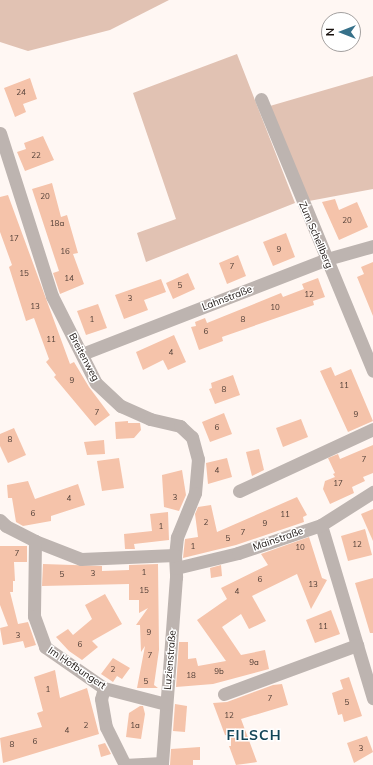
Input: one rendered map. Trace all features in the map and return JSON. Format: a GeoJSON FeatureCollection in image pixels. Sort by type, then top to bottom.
{"type":"FeatureCollection","features":[{"type":"Feature","properties":{"kind":"street","name":"Zum Schellberg"},"geometry":{"type":"LineString","coordinates":[[261,100],[373,371]]}},
{"type":"Feature","properties":{"kind":"street","name":"Breitenweg"},"geometry":{"type":"LineString","coordinates":[[0,133],[52,296],[96,382],[121,406],[150,420],[180,426],[192,437],[198,459],[195,493],[177,537],[175,555]]}},
{"type":"Feature","properties":{"kind":"street","name":"Lahnstraße"},"geometry":{"type":"LineString","coordinates":[[82,354],[327,259],[373,246]]}},
{"type":"Feature","properties":{"kind":"street"},"geometry":{"type":"LineString","coordinates":[[239,491],[373,430]]}},
{"type":"Feature","properties":{"kind":"street","name":"Mainstraße"},"geometry":{"type":"LineString","coordinates":[[176,568],[238,553],[321,524],[373,492]]}},
{"type":"Feature","properties":{"kind":"street"},"geometry":{"type":"LineString","coordinates":[[0,520],[35,541],[82,559],[175,555]]}},
{"type":"Feature","properties":{"kind":"street"},"geometry":{"type":"LineString","coordinates":[[321,524],[373,698]]}},
{"type":"Feature","properties":{"kind":"street","name":"Im Hofbungert"},"geometry":{"type":"LineString","coordinates":[[35,541],[34,616],[45,647],[104,688],[166,704]]}},
{"type":"Feature","properties":{"kind":"street","name":"Luzienstraße"},"geometry":{"type":"LineString","coordinates":[[162,764],[176,568],[175,555]]}},
{"type":"Feature","properties":{"kind":"street"},"geometry":{"type":"LineString","coordinates":[[224,694],[356,645]]}},
{"type":"Feature","properties":{"kind":"street"},"geometry":{"type":"LineString","coordinates":[[104,688],[101,699],[106,727],[124,765],[162,764]]}},
{"type":"Feature","properties":{"kind":"shaded area"},"geometry":{"type":"Polygon","coordinates":[[[0,0],[169,0],[110,30],[28,51],[0,42],[0,0]]]}},
{"type":"Feature","properties":{"kind":"shaded area"},"geometry":{"type":"Polygon","coordinates":[[[237,54],[295,203],[146,262],[137,233],[176,219],[133,93],[237,54]]]}},
{"type":"Feature","properties":{"kind":"shaded area"},"geometry":{"type":"Polygon","coordinates":[[[373,76],[373,189],[309,201],[263,108],[373,76]]]}},
{"type":"Feature","properties":{"kind":"building"},"geometry":{"type":"Polygon","coordinates":[[[30,78],[37,99],[23,104],[26,112],[15,117],[4,88],[30,78]]]}},
{"type":"Feature","properties":{"kind":"building"},"geometry":{"type":"Polygon","coordinates":[[[43,136],[54,160],[25,171],[17,152],[26,149],[24,143],[43,136]]]}},
{"type":"Feature","properties":{"kind":"building"},"geometry":{"type":"Polygon","coordinates":[[[52,183],[61,217],[67,215],[78,253],[73,254],[84,284],[60,294],[53,273],[59,271],[32,189],[52,183]]]}},
{"type":"Feature","properties":{"kind":"building"},"geometry":{"type":"Polygon","coordinates":[[[8,195],[70,364],[74,362],[89,387],[110,415],[95,426],[54,377],[56,375],[46,362],[49,359],[34,318],[26,321],[9,267],[12,265],[0,232],[0,197],[8,195]]]}},
{"type":"Feature","properties":{"kind":"building"},"geometry":{"type":"Polygon","coordinates":[[[335,199],[339,210],[357,202],[368,227],[339,240],[322,202],[335,199]]]}},
{"type":"Feature","properties":{"kind":"building"},"geometry":{"type":"Polygon","coordinates":[[[286,233],[295,257],[273,266],[263,242],[286,233]]]}},
{"type":"Feature","properties":{"kind":"building"},"geometry":{"type":"Polygon","coordinates":[[[238,255],[246,276],[227,284],[219,263],[238,255]]]}},
{"type":"Feature","properties":{"kind":"building"},"geometry":{"type":"Polygon","coordinates":[[[373,262],[373,316],[357,277],[364,274],[361,267],[373,262]]]}},
{"type":"Feature","properties":{"kind":"building"},"geometry":{"type":"Polygon","coordinates":[[[188,273],[195,289],[173,299],[166,283],[188,273]]]}},
{"type":"Feature","properties":{"kind":"building"},"geometry":{"type":"Polygon","coordinates":[[[318,278],[325,297],[313,301],[314,305],[222,337],[223,341],[199,350],[191,327],[196,326],[195,322],[205,318],[207,323],[281,293],[283,297],[304,289],[302,284],[318,278]]]}},
{"type":"Feature","properties":{"kind":"building"},"geometry":{"type":"Polygon","coordinates":[[[161,279],[166,292],[144,300],[148,310],[124,319],[115,295],[161,279]]]}},
{"type":"Feature","properties":{"kind":"building"},"geometry":{"type":"Polygon","coordinates":[[[98,304],[107,328],[86,335],[77,311],[98,304]]]}},
{"type":"Feature","properties":{"kind":"building"},"geometry":{"type":"Polygon","coordinates":[[[174,335],[186,362],[168,370],[163,360],[143,370],[136,352],[174,335]]]}},
{"type":"Feature","properties":{"kind":"building"},"geometry":{"type":"Polygon","coordinates":[[[331,367],[335,376],[351,369],[373,421],[348,432],[320,371],[331,367]]]}},
{"type":"Feature","properties":{"kind":"building"},"geometry":{"type":"Polygon","coordinates":[[[233,375],[240,395],[215,404],[209,389],[212,388],[211,383],[233,375]]]}},
{"type":"Feature","properties":{"kind":"building"},"geometry":{"type":"Polygon","coordinates":[[[224,413],[232,434],[210,442],[202,422],[224,413]]]}},
{"type":"Feature","properties":{"kind":"building"},"geometry":{"type":"Polygon","coordinates":[[[301,419],[308,437],[283,447],[276,428],[301,419]]]}},
{"type":"Feature","properties":{"kind":"building"},"geometry":{"type":"Polygon","coordinates":[[[128,421],[128,423],[140,423],[141,430],[134,438],[116,439],[115,422],[128,421]]]}},
{"type":"Feature","properties":{"kind":"building"},"geometry":{"type":"Polygon","coordinates":[[[14,428],[26,455],[8,463],[0,446],[0,434],[14,428]]]}},
{"type":"Feature","properties":{"kind":"building"},"geometry":{"type":"Polygon","coordinates":[[[104,440],[105,454],[87,455],[84,442],[104,440]]]}},
{"type":"Feature","properties":{"kind":"building"},"geometry":{"type":"Polygon","coordinates":[[[373,445],[373,473],[363,477],[365,481],[352,487],[354,493],[330,504],[323,489],[325,481],[335,477],[333,474],[335,473],[328,458],[338,454],[340,459],[373,445]]]}},
{"type":"Feature","properties":{"kind":"building"},"geometry":{"type":"Polygon","coordinates":[[[259,449],[264,470],[252,476],[246,452],[259,449]]]}},
{"type":"Feature","properties":{"kind":"building"},"geometry":{"type":"Polygon","coordinates":[[[119,458],[124,488],[102,491],[97,461],[119,458]]]}},
{"type":"Feature","properties":{"kind":"building"},"geometry":{"type":"Polygon","coordinates":[[[227,458],[232,477],[208,484],[206,463],[227,458]]]}},
{"type":"Feature","properties":{"kind":"building"},"geometry":{"type":"Polygon","coordinates":[[[182,470],[186,495],[179,511],[164,507],[162,475],[182,470]]]}},
{"type":"Feature","properties":{"kind":"building"},"geometry":{"type":"Polygon","coordinates":[[[28,481],[35,499],[78,484],[85,505],[51,516],[51,521],[23,526],[16,522],[12,498],[8,498],[7,485],[28,481]]]}},
{"type":"Feature","properties":{"kind":"building"},"geometry":{"type":"Polygon","coordinates":[[[297,497],[307,515],[303,517],[304,522],[236,545],[183,558],[185,539],[198,537],[195,514],[198,507],[211,505],[217,532],[297,497]]]}},
{"type":"Feature","properties":{"kind":"building"},"geometry":{"type":"Polygon","coordinates":[[[373,509],[373,541],[361,514],[373,509]]]}},
{"type":"Feature","properties":{"kind":"building"},"geometry":{"type":"Polygon","coordinates":[[[168,512],[169,540],[134,544],[135,549],[125,549],[124,534],[152,531],[150,514],[168,512]]]}},
{"type":"Feature","properties":{"kind":"building"},"geometry":{"type":"Polygon","coordinates":[[[365,529],[372,555],[348,561],[341,536],[365,529]]]}},
{"type":"Feature","properties":{"kind":"building"},"geometry":{"type":"Polygon","coordinates":[[[309,537],[322,578],[327,580],[311,609],[297,574],[252,596],[266,621],[249,629],[241,614],[222,627],[241,655],[265,650],[269,669],[213,684],[176,687],[179,642],[188,642],[188,659],[196,658],[198,666],[226,661],[197,620],[227,599],[221,588],[268,565],[261,554],[309,537]]]}},
{"type":"Feature","properties":{"kind":"building"},"geometry":{"type":"Polygon","coordinates":[[[0,546],[27,546],[27,562],[14,562],[15,581],[13,581],[13,592],[10,592],[18,624],[28,622],[36,645],[25,648],[23,641],[3,645],[0,628],[8,626],[0,605],[0,546]]]}},
{"type":"Feature","properties":{"kind":"building"},"geometry":{"type":"Polygon","coordinates":[[[43,564],[102,566],[102,571],[129,570],[129,565],[158,564],[159,650],[154,685],[158,688],[137,688],[145,646],[141,652],[140,625],[136,625],[148,608],[139,613],[139,600],[129,600],[129,584],[42,586],[43,564]]]}},
{"type":"Feature","properties":{"kind":"building"},"geometry":{"type":"Polygon","coordinates":[[[221,565],[222,576],[211,578],[210,568],[221,565]]]}},
{"type":"Feature","properties":{"kind":"building"},"geometry":{"type":"Polygon","coordinates":[[[373,578],[373,633],[370,633],[355,583],[373,578]]]}},
{"type":"Feature","properties":{"kind":"building"},"geometry":{"type":"Polygon","coordinates":[[[105,594],[122,624],[92,641],[98,647],[82,660],[69,651],[56,637],[68,629],[73,635],[92,619],[85,605],[105,594]]]}},
{"type":"Feature","properties":{"kind":"building"},"geometry":{"type":"Polygon","coordinates":[[[331,610],[340,634],[315,643],[306,620],[331,610]]]}},
{"type":"Feature","properties":{"kind":"building"},"geometry":{"type":"Polygon","coordinates":[[[113,658],[130,668],[122,679],[117,676],[113,682],[101,674],[113,658]]]}},
{"type":"Feature","properties":{"kind":"building"},"geometry":{"type":"Polygon","coordinates":[[[55,670],[60,698],[87,688],[99,734],[3,763],[0,738],[42,727],[37,713],[43,711],[34,677],[55,670]]]}},
{"type":"Feature","properties":{"kind":"building"},"geometry":{"type":"Polygon","coordinates":[[[349,677],[362,716],[344,722],[342,714],[338,715],[332,693],[343,689],[340,680],[349,677]]]}},
{"type":"Feature","properties":{"kind":"building"},"geometry":{"type":"Polygon","coordinates":[[[282,684],[288,705],[241,719],[257,762],[236,765],[229,746],[231,746],[231,736],[225,735],[213,703],[227,702],[273,685],[282,684]]]}},
{"type":"Feature","properties":{"kind":"building"},"geometry":{"type":"Polygon","coordinates":[[[175,704],[187,706],[185,732],[173,731],[175,704]]]}},
{"type":"Feature","properties":{"kind":"building"},"geometry":{"type":"Polygon","coordinates":[[[140,706],[143,706],[145,714],[141,739],[126,737],[129,713],[140,706]]]}},
{"type":"Feature","properties":{"kind":"building"},"geometry":{"type":"Polygon","coordinates":[[[367,736],[373,752],[354,763],[347,743],[367,736]]]}},
{"type":"Feature","properties":{"kind":"building"},"geometry":{"type":"Polygon","coordinates":[[[105,743],[111,754],[101,757],[98,745],[105,743]]]}},
{"type":"Feature","properties":{"kind":"building"},"geometry":{"type":"Polygon","coordinates":[[[200,747],[200,760],[193,760],[193,765],[170,765],[171,749],[200,747]]]}},
{"type":"Feature","properties":{"kind":"district","name":"FILSCH"},"geometry":{"type":"Point","coordinates":[254,735]}}]}
